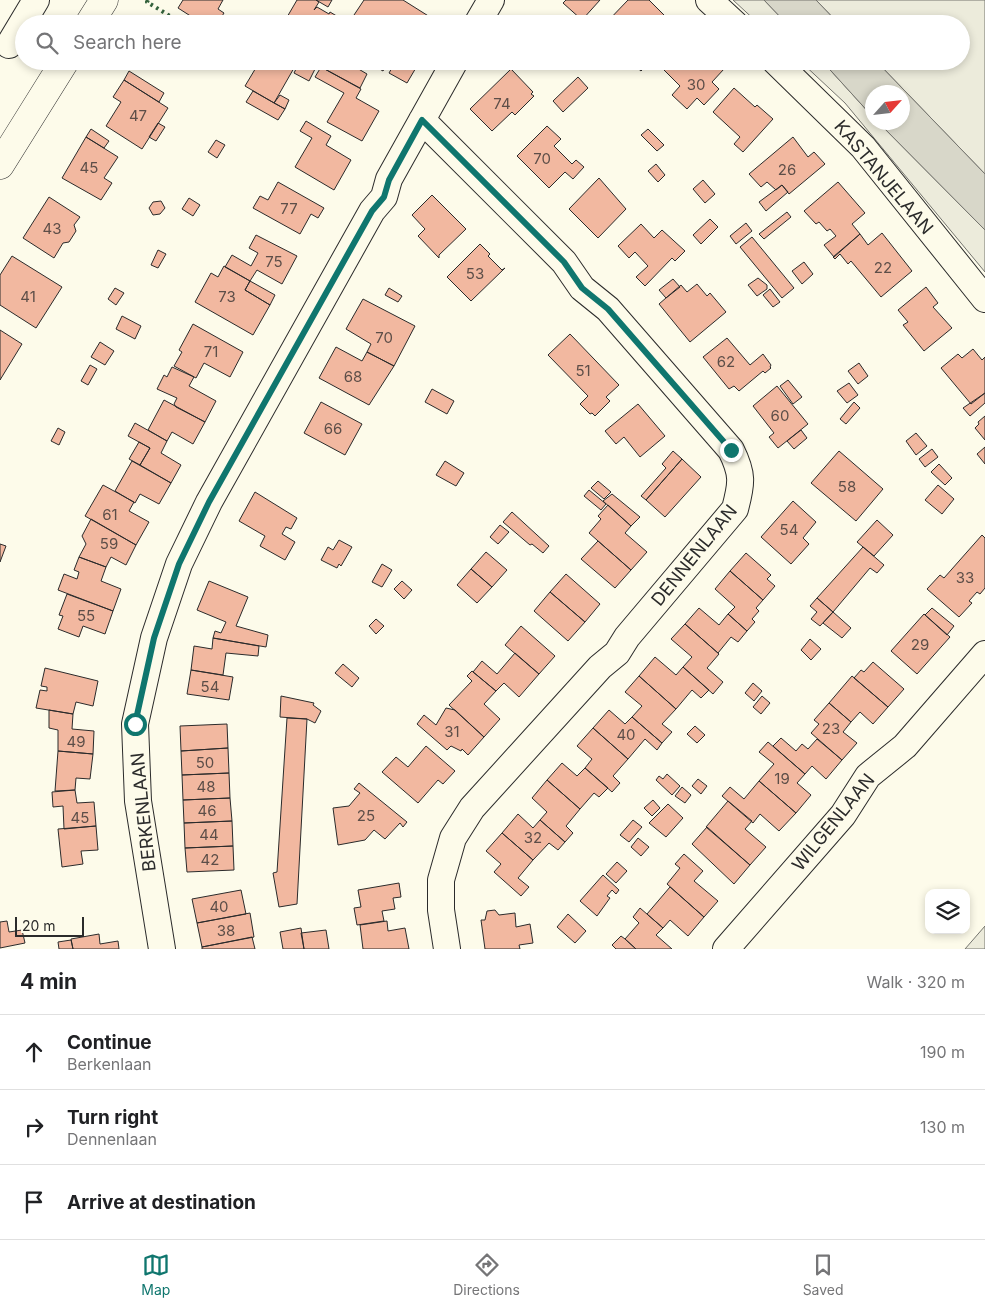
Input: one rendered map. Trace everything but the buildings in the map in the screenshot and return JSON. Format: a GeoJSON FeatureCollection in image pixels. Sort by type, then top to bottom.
{"type":"FeatureCollection","features":[{"type":"Feature","properties":{"kind":"main road"},"geometry":{"type":"LineString","coordinates":[[95,15],[104,0]]}},
{"type":"Feature","properties":{"kind":"main road"},"geometry":{"type":"LineString","coordinates":[[0,165],[59,70]]}},
{"type":"Feature","properties":{"kind":"street"},"geometry":{"type":"LineString","coordinates":[[27,15],[36,0]]}},
{"type":"Feature","properties":{"kind":"street"},"geometry":{"type":"LineString","coordinates":[[482,15],[491,0]]}},
{"type":"Feature","properties":{"kind":"street"},"geometry":{"type":"LineString","coordinates":[[709,0],[725,15]]}},
{"type":"Feature","properties":{"kind":"street"},"geometry":{"type":"LineString","coordinates":[[9,45],[15,35]]}},
{"type":"Feature","properties":{"kind":"street","name":"BERKENLAAN"},"geometry":{"type":"LineString","coordinates":[[162,949],[138,801],[135,724],[154,638],[179,564],[209,502],[372,211],[384,197],[389,180],[450,70]]}},
{"type":"Feature","properties":{"kind":"street","name":"KASTANJELAAN"},"geometry":{"type":"LineString","coordinates":[[784,70],[862,148],[985,299]]}},
{"type":"Feature","properties":{"kind":"street","name":"DENNENLAAN"},"geometry":{"type":"LineString","coordinates":[[422,120],[564,262],[582,288],[608,309],[731,450],[741,470],[740,490],[735,509],[627,637],[617,653],[600,667],[472,808],[453,838],[441,880],[441,910],[447,949]]}},
{"type":"Feature","properties":{"kind":"street","name":"WILGENLAAN"},"geometry":{"type":"LineString","coordinates":[[726,949],[842,815],[868,776],[905,746],[985,654]]}},
{"type":"Feature","properties":{"kind":"shaded area"},"geometry":{"type":"Polygon","coordinates":[[[733,0],[764,0],[778,15],[749,15],[733,0]]]}},
{"type":"Feature","properties":{"kind":"shaded area"},"geometry":{"type":"Polygon","coordinates":[[[764,0],[816,0],[830,15],[778,15],[764,0]]]}},
{"type":"Feature","properties":{"kind":"shaded area"},"geometry":{"type":"Polygon","coordinates":[[[816,0],[985,0],[985,174],[910,96],[910,85],[899,85],[885,70],[970,70],[970,15],[830,15],[816,0]]]}},
{"type":"Feature","properties":{"kind":"shaded area"},"geometry":{"type":"Polygon","coordinates":[[[810,70],[830,70],[865,108],[865,127],[845,103],[810,70]]]}},
{"type":"Feature","properties":{"kind":"shaded area"},"geometry":{"type":"Polygon","coordinates":[[[830,70],[885,70],[899,85],[865,85],[865,108],[830,70]]]}},
{"type":"Feature","properties":{"kind":"shaded area"},"geometry":{"type":"Polygon","coordinates":[[[910,96],[985,174],[985,230],[886,130],[910,130],[910,96]]]}},
{"type":"Feature","properties":{"kind":"shaded area"},"geometry":{"type":"Polygon","coordinates":[[[867,130],[886,130],[985,230],[985,272],[867,130]]]}},
{"type":"Feature","properties":{"kind":"shaded area"},"geometry":{"type":"Polygon","coordinates":[[[985,926],[985,949],[965,949],[985,926]]]}},
{"type":"Feature","properties":{"kind":"hedge"},"geometry":{"type":"LineString","coordinates":[[148,0],[147,2],[168,15]]}},
{"type":"Feature","properties":{"kind":"route"},"geometry":{"type":"LineString","coordinates":[[135,724],[154,638],[179,564],[209,502],[372,211],[384,197],[389,180],[422,120],[564,262],[582,288],[608,309],[731,450]]}}]}
